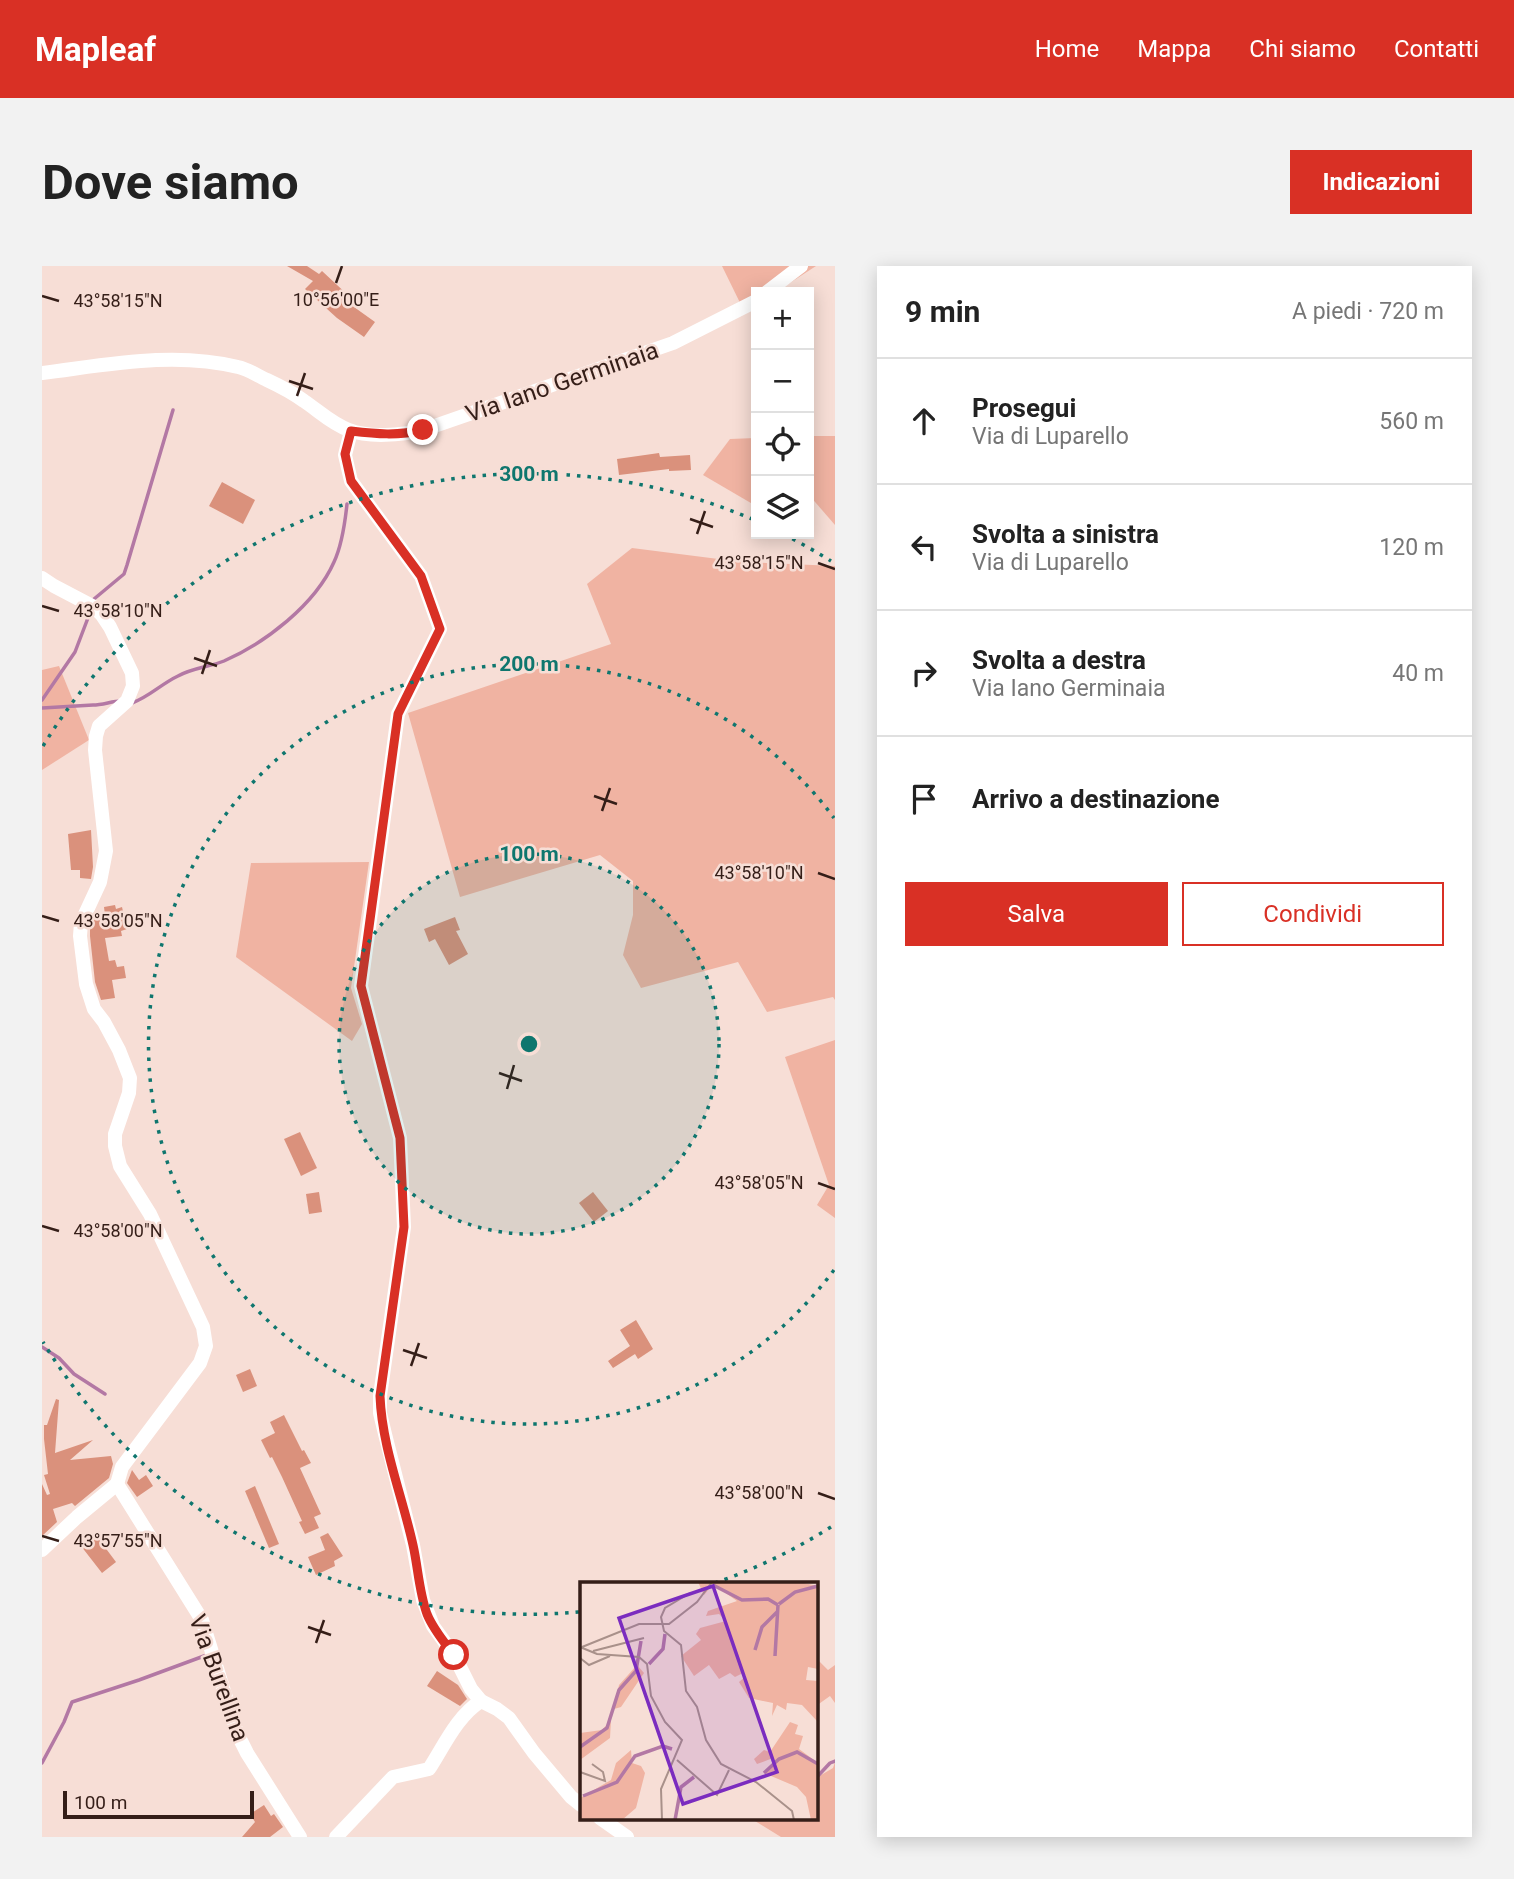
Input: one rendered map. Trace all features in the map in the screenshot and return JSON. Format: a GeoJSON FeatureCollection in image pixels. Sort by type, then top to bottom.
{"type":"FeatureCollection","features":[{"type":"Feature","properties":{"kind":"street"},"geometry":{"type":"LineString","coordinates":[[774,287],[801,266]]}},
{"type":"Feature","properties":{"kind":"street","name":"Via Iano Germinaia"},"geometry":{"type":"LineString","coordinates":[[42,373],[142,360],[177,358],[212,362],[242,368],[265,379],[351,431],[380,435],[404,434],[423,430],[673,343],[751,304]]}},
{"type":"Feature","properties":{"kind":"street"},"geometry":{"type":"LineString","coordinates":[[351,431],[345,454],[351,481],[421,576],[440,629],[398,714],[361,986],[400,1138],[404,1227],[380,1396],[380,1413],[428,1616],[481,1701],[509,1718],[534,1753],[580,1804]]}},
{"type":"Feature","properties":{"kind":"street"},"geometry":{"type":"LineString","coordinates":[[42,578],[94,607],[102,615],[132,673],[134,686],[127,701],[99,726],[96,736],[95,750],[106,851],[100,882],[81,923],[80,936],[86,984],[94,1009],[104,1021],[130,1078],[129,1093],[115,1134],[120,1166],[150,1214],[174,1263],[203,1327],[206,1346],[200,1363],[122,1467],[117,1483],[42,1550]]}},
{"type":"Feature","properties":{"kind":"street","name":"Via Burellina"},"geometry":{"type":"LineString","coordinates":[[117,1483],[202,1620],[237,1733],[300,1837]]}},
{"type":"Feature","properties":{"kind":"street"},"geometry":{"type":"LineString","coordinates":[[336,1837],[393,1777],[429,1769],[459,1723],[481,1701]]}},
{"type":"Feature","properties":{"kind":"street"},"geometry":{"type":"LineString","coordinates":[[603,1820],[627,1837]]}},
{"type":"Feature","properties":{"kind":"shaded area"},"geometry":{"type":"Polygon","coordinates":[[[722,266],[816,266],[784,287],[751,287],[751,309],[745,313],[722,266]]]}},
{"type":"Feature","properties":{"kind":"shaded area"},"geometry":{"type":"Polygon","coordinates":[[[814,436],[835,436],[835,525],[814,501],[814,436]]]}},
{"type":"Feature","properties":{"kind":"shaded area"},"geometry":{"type":"Polygon","coordinates":[[[751,438],[751,503],[703,475],[730,439],[751,438]]]}},
{"type":"Feature","properties":{"kind":"shaded area"},"geometry":{"type":"Polygon","coordinates":[[[632,548],[742,562],[835,566],[835,1000],[833,997],[767,1012],[738,962],[641,988],[623,955],[633,915],[633,881],[600,855],[460,897],[408,713],[611,644],[587,584],[632,548]]]}},
{"type":"Feature","properties":{"kind":"shaded area"},"geometry":{"type":"Polygon","coordinates":[[[59,666],[89,740],[42,770],[42,670],[59,666]]]}},
{"type":"Feature","properties":{"kind":"shaded area"},"geometry":{"type":"Polygon","coordinates":[[[369,862],[351,988],[362,1024],[352,1041],[236,957],[251,863],[369,862]]]}},
{"type":"Feature","properties":{"kind":"shaded area"},"geometry":{"type":"Polygon","coordinates":[[[835,1040],[835,1218],[817,1205],[829,1185],[785,1057],[835,1040]]]}},
{"type":"Feature","properties":{"kind":"shaded area"},"geometry":{"type":"Polygon","coordinates":[[[818,1660],[828,1670],[835,1665],[835,1703],[830,1696],[818,1705],[818,1660]]]}},
{"type":"Feature","properties":{"kind":"shaded area"},"geometry":{"type":"Polygon","coordinates":[[[835,1762],[835,1837],[781,1837],[753,1820],[818,1820],[818,1777],[833,1768],[835,1762]]]}},
{"type":"Feature","properties":{"kind":"building"},"geometry":{"type":"Polygon","coordinates":[[[287,266],[307,266],[319,274],[322,271],[351,298],[347,302],[375,322],[364,337],[337,318],[305,289],[313,281],[287,266]]]}},
{"type":"Feature","properties":{"kind":"building"},"geometry":{"type":"Polygon","coordinates":[[[659,453],[660,457],[690,455],[691,470],[669,469],[619,475],[617,459],[659,453]]]}},
{"type":"Feature","properties":{"kind":"building"},"geometry":{"type":"Polygon","coordinates":[[[222,482],[255,500],[243,524],[209,506],[222,482]]]}},
{"type":"Feature","properties":{"kind":"building"},"geometry":{"type":"Polygon","coordinates":[[[91,830],[91,879],[80,878],[80,870],[71,870],[68,834],[91,830]]]}},
{"type":"Feature","properties":{"kind":"building"},"geometry":{"type":"Polygon","coordinates":[[[115,905],[116,909],[122,907],[127,929],[121,931],[122,936],[105,938],[109,961],[115,960],[117,967],[124,966],[126,978],[112,980],[115,998],[101,1000],[95,982],[90,925],[94,917],[105,915],[104,907],[115,905]]]}},
{"type":"Feature","properties":{"kind":"building"},"geometry":{"type":"Polygon","coordinates":[[[455,917],[460,930],[456,931],[468,954],[449,965],[435,939],[429,942],[424,929],[455,917]]]}},
{"type":"Feature","properties":{"kind":"building"},"geometry":{"type":"Polygon","coordinates":[[[300,1132],[317,1168],[301,1176],[284,1139],[300,1132]]]}},
{"type":"Feature","properties":{"kind":"building"},"geometry":{"type":"Polygon","coordinates":[[[319,1192],[322,1212],[309,1214],[306,1194],[319,1192]]]}},
{"type":"Feature","properties":{"kind":"building"},"geometry":{"type":"Polygon","coordinates":[[[593,1192],[608,1211],[594,1222],[579,1203],[593,1192]]]}},
{"type":"Feature","properties":{"kind":"building"},"geometry":{"type":"Polygon","coordinates":[[[636,1320],[653,1349],[638,1359],[635,1354],[613,1368],[608,1361],[630,1346],[620,1330],[636,1320]]]}},
{"type":"Feature","properties":{"kind":"building"},"geometry":{"type":"Polygon","coordinates":[[[250,1369],[257,1386],[243,1392],[236,1375],[250,1369]]]}},
{"type":"Feature","properties":{"kind":"building"},"geometry":{"type":"Polygon","coordinates":[[[56,1399],[59,1400],[55,1453],[93,1440],[70,1460],[111,1456],[113,1464],[109,1478],[75,1506],[72,1503],[53,1509],[57,1522],[42,1536],[42,1484],[47,1495],[50,1494],[44,1475],[48,1474],[44,1425],[47,1425],[56,1399]]]}},
{"type":"Feature","properties":{"kind":"building"},"geometry":{"type":"Polygon","coordinates":[[[284,1415],[311,1463],[300,1468],[321,1514],[314,1517],[319,1528],[305,1534],[282,1477],[261,1440],[275,1433],[270,1422],[284,1415]]]}},
{"type":"Feature","properties":{"kind":"building"},"geometry":{"type":"Polygon","coordinates":[[[132,1470],[139,1480],[146,1475],[153,1486],[137,1497],[127,1483],[132,1470]]]}},
{"type":"Feature","properties":{"kind":"building"},"geometry":{"type":"Polygon","coordinates":[[[255,1486],[279,1544],[269,1548],[245,1491],[255,1486]]]}},
{"type":"Feature","properties":{"kind":"building"},"geometry":{"type":"Polygon","coordinates":[[[99,1531],[106,1539],[101,1542],[116,1562],[102,1573],[81,1546],[99,1531]]]}},
{"type":"Feature","properties":{"kind":"building"},"geometry":{"type":"Polygon","coordinates":[[[328,1533],[343,1556],[334,1561],[335,1566],[316,1575],[308,1557],[325,1550],[320,1537],[328,1533]]]}},
{"type":"Feature","properties":{"kind":"building"},"geometry":{"type":"Polygon","coordinates":[[[437,1671],[458,1685],[467,1699],[460,1706],[427,1686],[437,1671]]]}},
{"type":"Feature","properties":{"kind":"building"},"geometry":{"type":"Polygon","coordinates":[[[264,1805],[283,1827],[270,1837],[242,1837],[255,1822],[250,1814],[264,1805]]]}},
{"type":"Feature","properties":{"kind":"waterway"},"geometry":{"type":"LineString","coordinates":[[93,603],[94,599],[124,574],[173,410]]}},
{"type":"Feature","properties":{"kind":"waterway"},"geometry":{"type":"LineString","coordinates":[[132,703],[183,673],[218,663],[240,653],[287,621],[326,578],[341,541],[347,504]]}},
{"type":"Feature","properties":{"kind":"waterway"},"geometry":{"type":"LineString","coordinates":[[42,700],[75,652],[91,610]]}},
{"type":"Feature","properties":{"kind":"waterway"},"geometry":{"type":"LineString","coordinates":[[42,708],[121,701]]}},
{"type":"Feature","properties":{"kind":"waterway"},"geometry":{"type":"LineString","coordinates":[[42,1347],[59,1358],[74,1374],[105,1394]]}},
{"type":"Feature","properties":{"kind":"waterway"},"geometry":{"type":"LineString","coordinates":[[42,1763],[72,1702],[204,1656]]}},
{"type":"Feature","properties":{"kind":"waterway"},"geometry":{"type":"LineString","coordinates":[[818,1776],[835,1761]]}},
{"type":"Feature","properties":{"kind":"route"},"geometry":{"type":"LineString","coordinates":[[423,430],[380,435],[351,431],[345,454],[351,481],[421,576],[440,629],[398,714],[361,986],[400,1138],[404,1227],[380,1396],[380,1413],[413,1545],[423,1600],[433,1626],[454,1655]]}}]}
